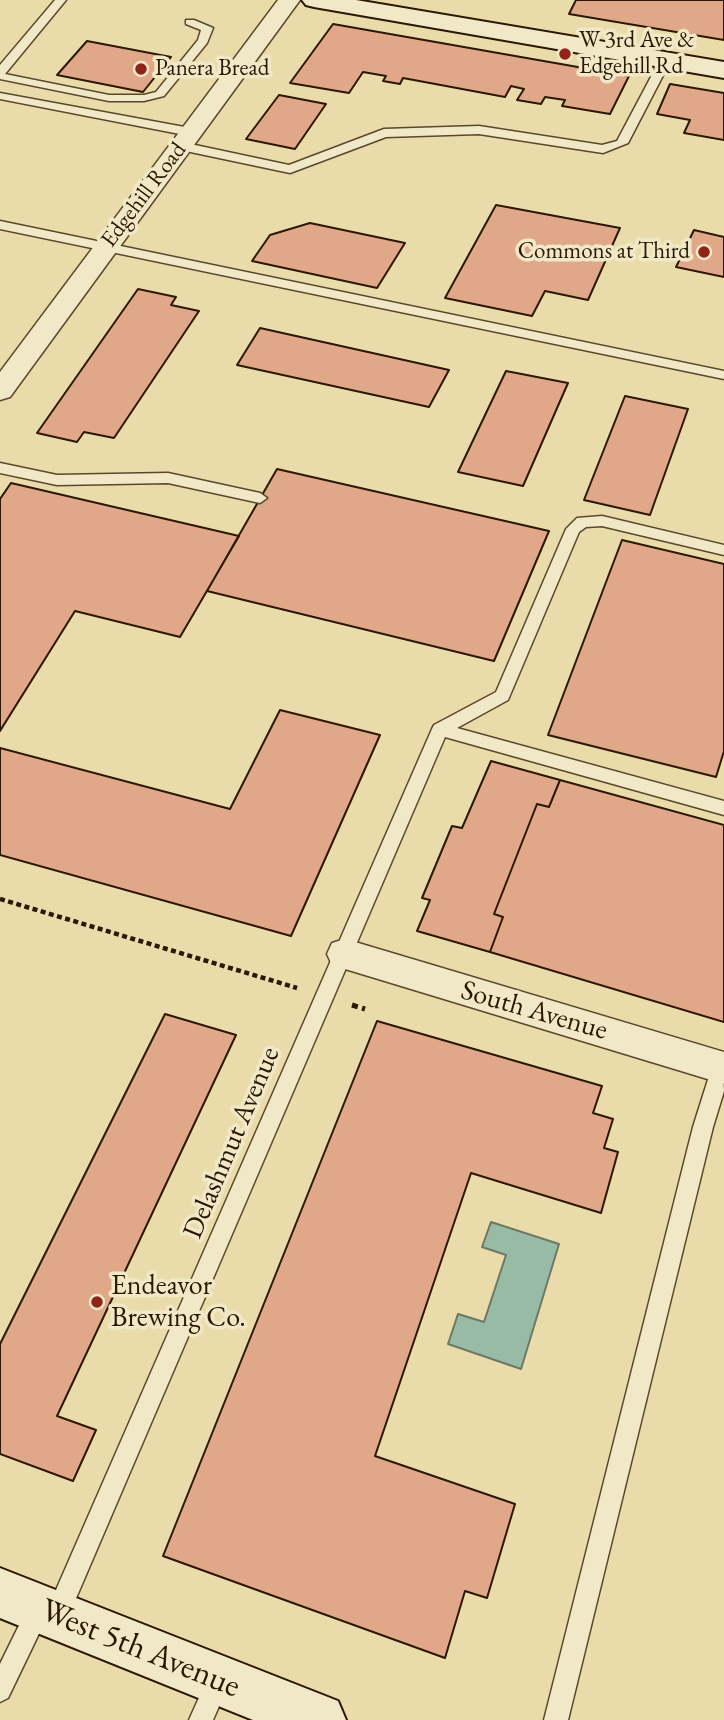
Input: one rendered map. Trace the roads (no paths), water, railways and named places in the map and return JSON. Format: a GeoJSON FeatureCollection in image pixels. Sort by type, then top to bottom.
{"type":"FeatureCollection","features":[{"type":"Feature","properties":{"kind":"street","name":"Edgehill Road"},"geometry":{"type":"LineString","coordinates":[[0,391],[289,0]]}},
{"type":"Feature","properties":{"kind":"street"},"geometry":{"type":"LineString","coordinates":[[314,0],[724,70]]}},
{"type":"Feature","properties":{"kind":"street","name":"South Avenue"},"geometry":{"type":"LineString","coordinates":[[345,954],[723,1068]]}},
{"type":"Feature","properties":{"kind":"street","name":"West 5th Avenue"},"geometry":{"type":"LineString","coordinates":[[32,1606],[210,1700],[319,1720]]}},
{"type":"Feature","properties":{"kind":"lane"},"geometry":{"type":"LineString","coordinates":[[61,0],[0,74],[124,100],[160,94],[204,41],[207,28],[190,22]]}},
{"type":"Feature","properties":{"kind":"lane"},"geometry":{"type":"LineString","coordinates":[[0,96],[186,139],[290,169],[384,133],[479,130],[603,149],[622,143],[665,60]]}},
{"type":"Feature","properties":{"kind":"lane"},"geometry":{"type":"LineString","coordinates":[[0,225],[724,375]]}},
{"type":"Feature","properties":{"kind":"lane"},"geometry":{"type":"LineString","coordinates":[[0,468],[57,480],[168,478],[260,498]]}},
{"type":"Feature","properties":{"kind":"lane"},"geometry":{"type":"LineString","coordinates":[[440,729],[502,696],[573,529],[582,522],[602,522],[724,550]]}},
{"type":"Feature","properties":{"kind":"lane"},"geometry":{"type":"LineString","coordinates":[[440,729],[724,808]]}},
{"type":"Feature","properties":{"kind":"lane","name":"Delashmut Avenue"},"geometry":{"type":"LineString","coordinates":[[0,1690],[32,1606],[326,997],[440,729]]}},
{"type":"Feature","properties":{"kind":"lane"},"geometry":{"type":"LineString","coordinates":[[556,1720],[703,1127],[723,1068]]}},
{"type":"Feature","properties":{"kind":"place","name":"W 3rd Ave & Edgehill Rd"},"geometry":{"type":"Point","coordinates":[565,54]}},
{"type":"Feature","properties":{"kind":"place","name":"Panera Bread"},"geometry":{"type":"Point","coordinates":[141,69]}},
{"type":"Feature","properties":{"kind":"place","name":"Commons at Third"},"geometry":{"type":"Point","coordinates":[704,252]}},
{"type":"Feature","properties":{"kind":"place","name":"Endeavor Brewing Co."},"geometry":{"type":"Point","coordinates":[97,1302]}}]}
